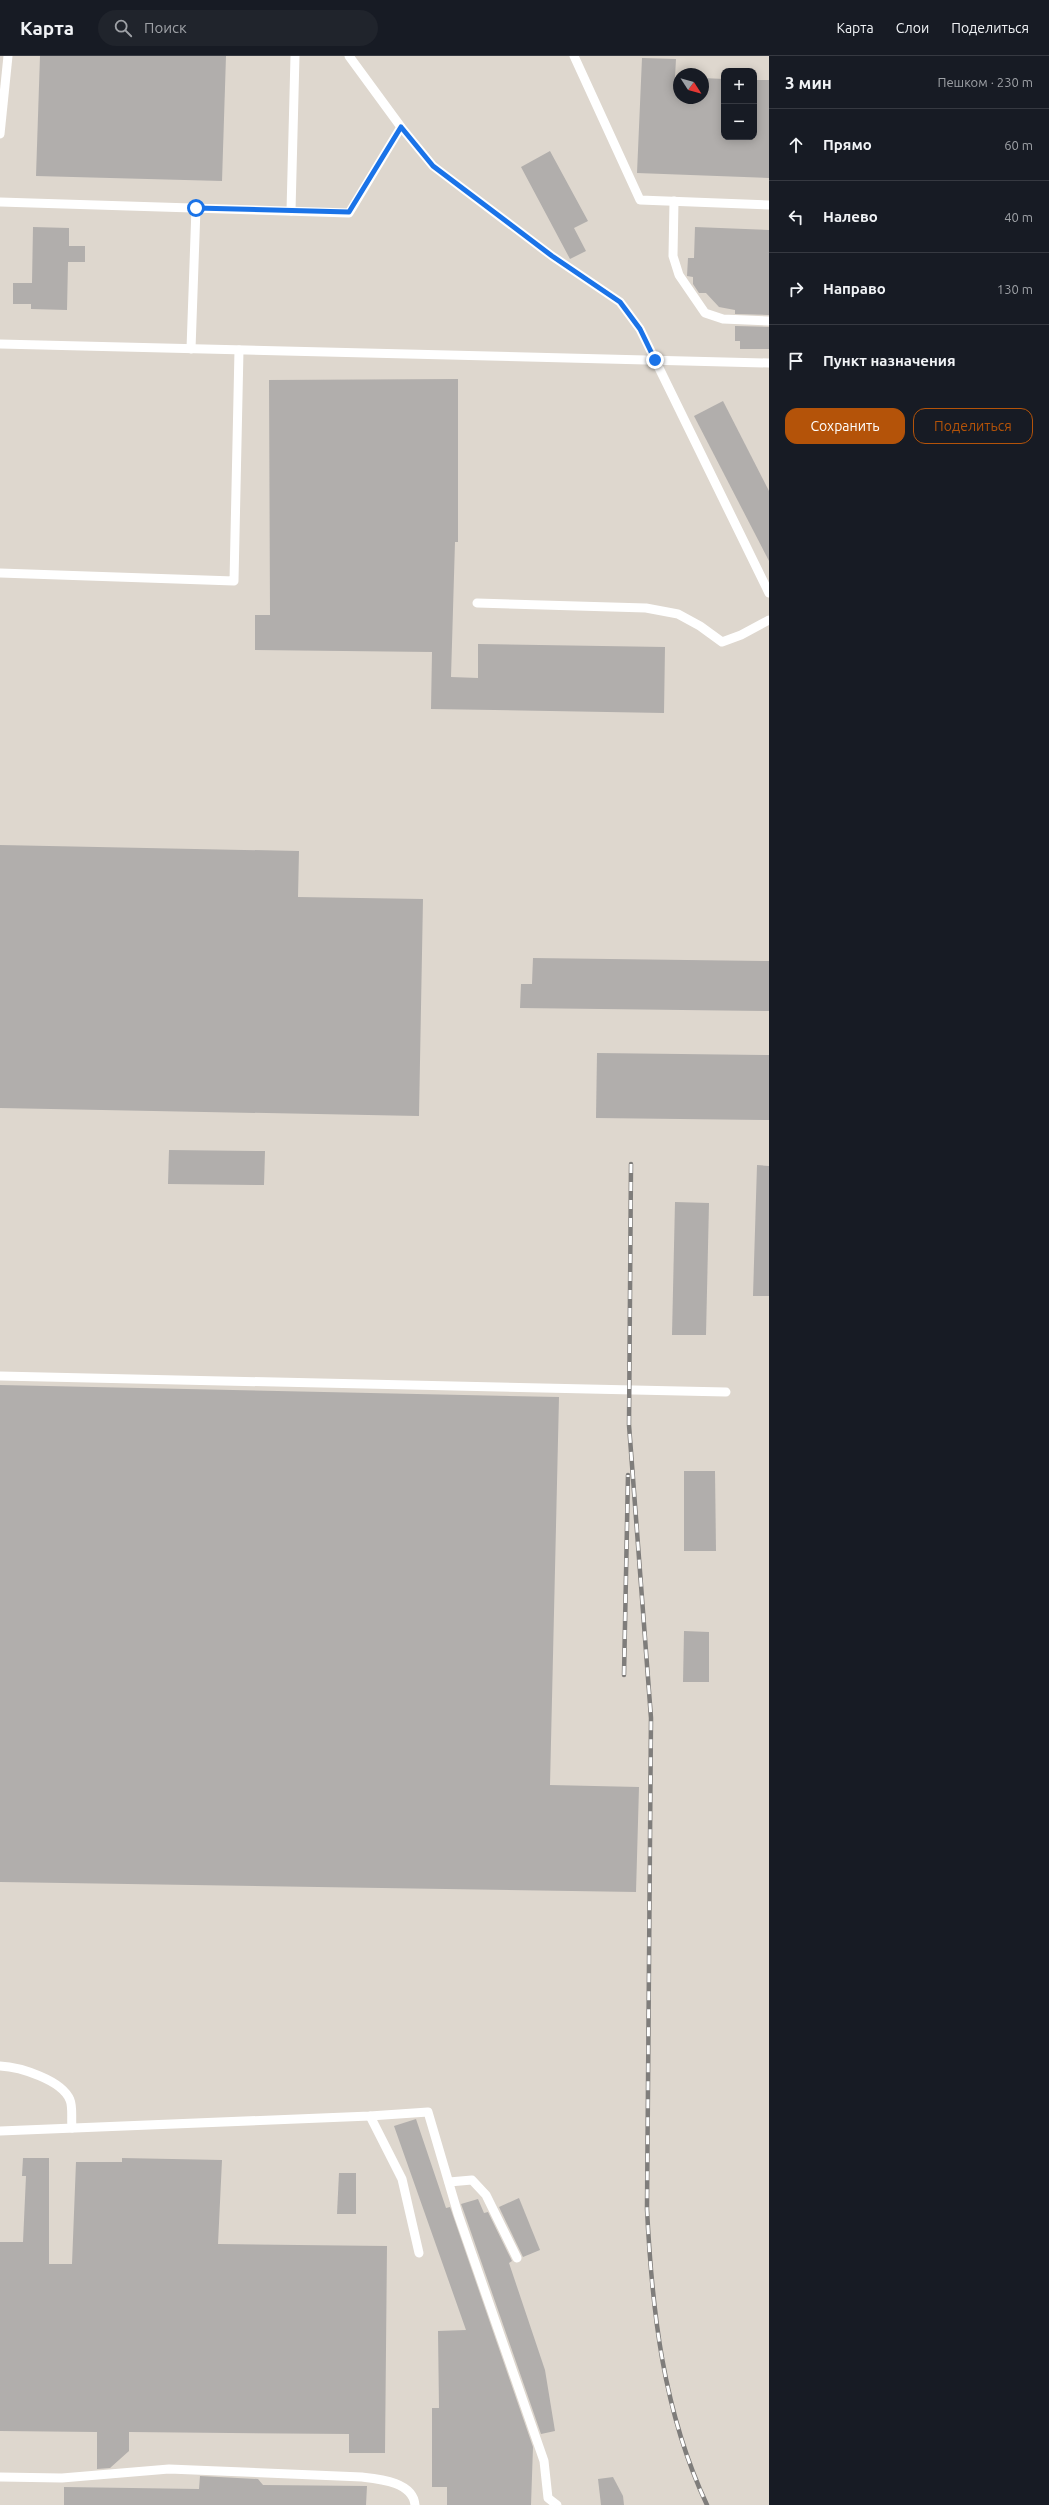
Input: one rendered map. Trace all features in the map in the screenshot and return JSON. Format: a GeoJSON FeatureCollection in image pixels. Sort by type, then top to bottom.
{"type":"FeatureCollection","features":[{"type":"Feature","properties":{"kind":"lane"},"geometry":{"type":"LineString","coordinates":[[0,134],[8,56]]}},
{"type":"Feature","properties":{"kind":"lane"},"geometry":{"type":"LineString","coordinates":[[291,211],[295,56]]}},
{"type":"Feature","properties":{"kind":"lane"},"geometry":{"type":"LineString","coordinates":[[349,56],[401,127],[433,166],[552,256],[620,302],[640,329],[769,593]]}},
{"type":"Feature","properties":{"kind":"lane"},"geometry":{"type":"LineString","coordinates":[[574,56],[640,200],[769,205]]}},
{"type":"Feature","properties":{"kind":"lane"},"geometry":{"type":"LineString","coordinates":[[0,202],[349,212],[401,127]]}},
{"type":"Feature","properties":{"kind":"lane"},"geometry":{"type":"LineString","coordinates":[[674,201],[673,256],[679,275],[705,313],[723,319],[769,321]]}},
{"type":"Feature","properties":{"kind":"lane"},"geometry":{"type":"LineString","coordinates":[[191,349],[196,208]]}},
{"type":"Feature","properties":{"kind":"lane"},"geometry":{"type":"LineString","coordinates":[[0,344],[769,363]]}},
{"type":"Feature","properties":{"kind":"lane"},"geometry":{"type":"LineString","coordinates":[[0,573],[234,581],[239,350]]}},
{"type":"Feature","properties":{"kind":"lane"},"geometry":{"type":"LineString","coordinates":[[477,603],[646,608],[678,614],[700,626],[722,642],[741,635],[769,620]]}},
{"type":"Feature","properties":{"kind":"lane"},"geometry":{"type":"LineString","coordinates":[[0,1376],[726,1392]]}},
{"type":"Feature","properties":{"kind":"lane"},"geometry":{"type":"LineString","coordinates":[[0,2066],[12,2066],[34,2072],[65,2092],[70,2101],[72,2128]]}},
{"type":"Feature","properties":{"kind":"lane"},"geometry":{"type":"LineString","coordinates":[[0,2131],[370,2116],[428,2112],[449,2182],[544,2461],[548,2498],[557,2505]]}},
{"type":"Feature","properties":{"kind":"lane"},"geometry":{"type":"LineString","coordinates":[[370,2116],[402,2179],[419,2253]]}},
{"type":"Feature","properties":{"kind":"lane"},"geometry":{"type":"LineString","coordinates":[[449,2182],[472,2180],[486,2195],[517,2258]]}},
{"type":"Feature","properties":{"kind":"lane"},"geometry":{"type":"LineString","coordinates":[[0,2477],[62,2478],[169,2469],[362,2476],[382,2479],[406,2488],[415,2499],[415,2505]]}},
{"type":"Feature","properties":{"kind":"shaded area"},"geometry":{"type":"Polygon","coordinates":[[[0,56],[769,56],[769,2505],[0,2505],[0,56]]]}},
{"type":"Feature","properties":{"kind":"building"},"geometry":{"type":"Polygon","coordinates":[[[40,56],[226,56],[222,181],[36,176],[40,56]]]}},
{"type":"Feature","properties":{"kind":"building"},"geometry":{"type":"Polygon","coordinates":[[[642,58],[676,59],[676,68],[673,68],[673,104],[709,104],[709,78],[721,79],[721,140],[757,140],[757,80],[769,80],[769,178],[637,173],[642,58]]]}},
{"type":"Feature","properties":{"kind":"building"},"geometry":{"type":"Polygon","coordinates":[[[550,151],[588,221],[574,228],[586,251],[570,259],[521,167],[550,151]]]}},
{"type":"Feature","properties":{"kind":"building"},"geometry":{"type":"Polygon","coordinates":[[[33,227],[69,228],[69,246],[85,246],[85,262],[68,262],[67,310],[31,309],[31,304],[13,304],[13,283],[32,283],[33,227]]]}},
{"type":"Feature","properties":{"kind":"building"},"geometry":{"type":"Polygon","coordinates":[[[695,227],[769,230],[769,315],[735,314],[735,310],[719,307],[706,293],[699,293],[693,284],[693,277],[687,276],[688,258],[694,258],[695,227]]]}},
{"type":"Feature","properties":{"kind":"building"},"geometry":{"type":"Polygon","coordinates":[[[735,326],[769,327],[769,349],[740,349],[740,341],[735,341],[735,326]]]}},
{"type":"Feature","properties":{"kind":"building"},"geometry":{"type":"Polygon","coordinates":[[[458,379],[458,542],[455,542],[451,677],[478,678],[478,644],[665,647],[664,713],[431,709],[432,652],[255,650],[255,615],[270,615],[269,380],[458,379]]]}},
{"type":"Feature","properties":{"kind":"building"},"geometry":{"type":"Polygon","coordinates":[[[723,401],[769,491],[769,561],[694,416],[723,401]]]}},
{"type":"Feature","properties":{"kind":"building"},"geometry":{"type":"Polygon","coordinates":[[[0,845],[299,851],[298,897],[423,899],[419,1116],[0,1108],[0,845]]]}},
{"type":"Feature","properties":{"kind":"building"},"geometry":{"type":"Polygon","coordinates":[[[533,958],[769,961],[769,1011],[520,1008],[521,984],[532,984],[533,958]]]}},
{"type":"Feature","properties":{"kind":"building"},"geometry":{"type":"Polygon","coordinates":[[[597,1053],[769,1055],[769,1120],[596,1118],[597,1053]]]}},
{"type":"Feature","properties":{"kind":"building"},"geometry":{"type":"Polygon","coordinates":[[[169,1150],[265,1151],[264,1185],[168,1184],[169,1150]]]}},
{"type":"Feature","properties":{"kind":"building"},"geometry":{"type":"Polygon","coordinates":[[[757,1165],[769,1166],[769,1296],[753,1296],[757,1165]]]}},
{"type":"Feature","properties":{"kind":"building"},"geometry":{"type":"Polygon","coordinates":[[[675,1202],[709,1203],[706,1335],[672,1335],[675,1202]]]}},
{"type":"Feature","properties":{"kind":"building"},"geometry":{"type":"Polygon","coordinates":[[[0,1385],[559,1397],[550,1785],[639,1787],[636,1892],[0,1882],[0,1385]]]}},
{"type":"Feature","properties":{"kind":"building"},"geometry":{"type":"Polygon","coordinates":[[[684,1471],[715,1471],[716,1551],[684,1551],[684,1471]]]}},
{"type":"Feature","properties":{"kind":"building"},"geometry":{"type":"Polygon","coordinates":[[[684,1631],[709,1632],[709,1682],[683,1682],[684,1631]]]}},
{"type":"Feature","properties":{"kind":"building"},"geometry":{"type":"Polygon","coordinates":[[[416,2119],[446,2208],[450,2207],[533,2447],[531,2505],[447,2505],[447,2487],[432,2487],[432,2408],[439,2408],[438,2331],[466,2330],[394,2126],[416,2119]]]}},
{"type":"Feature","properties":{"kind":"building"},"geometry":{"type":"Polygon","coordinates":[[[23,2158],[49,2158],[49,2264],[72,2264],[76,2162],[122,2162],[122,2158],[222,2160],[218,2244],[387,2246],[385,2453],[349,2453],[349,2434],[129,2432],[129,2451],[110,2468],[97,2469],[97,2432],[0,2431],[0,2242],[23,2242],[26,2176],[22,2176],[23,2158]]]}},
{"type":"Feature","properties":{"kind":"building"},"geometry":{"type":"Polygon","coordinates":[[[339,2173],[356,2173],[356,2214],[337,2214],[339,2173]]]}},
{"type":"Feature","properties":{"kind":"building"},"geometry":{"type":"Polygon","coordinates":[[[519,2198],[540,2250],[523,2257],[499,2207],[519,2198]]]}},
{"type":"Feature","properties":{"kind":"building"},"geometry":{"type":"Polygon","coordinates":[[[478,2199],[484,2213],[488,2212],[512,2261],[509,2263],[545,2370],[555,2431],[541,2434],[461,2204],[478,2199]]]}},
{"type":"Feature","properties":{"kind":"building"},"geometry":{"type":"Polygon","coordinates":[[[200,2476],[258,2479],[263,2485],[367,2486],[366,2505],[64,2505],[64,2487],[199,2489],[200,2476]]]}},
{"type":"Feature","properties":{"kind":"building"},"geometry":{"type":"Polygon","coordinates":[[[613,2477],[623,2496],[624,2505],[601,2505],[598,2479],[613,2477]]]}},
{"type":"Feature","properties":{"kind":"railway"},"geometry":{"type":"LineString","coordinates":[[631,1164],[629,1425],[651,1718],[647,2209],[649,2247],[652,2285],[662,2360],[670,2397],[692,2469],[707,2505]]}},
{"type":"Feature","properties":{"kind":"railway"},"geometry":{"type":"LineString","coordinates":[[624,1675],[628,1475]]}},
{"type":"Feature","properties":{"kind":"route"},"geometry":{"type":"LineString","coordinates":[[196,208],[349,212],[401,127],[433,166],[552,256],[590,280],[620,302],[640,329],[655,360]]}}]}
